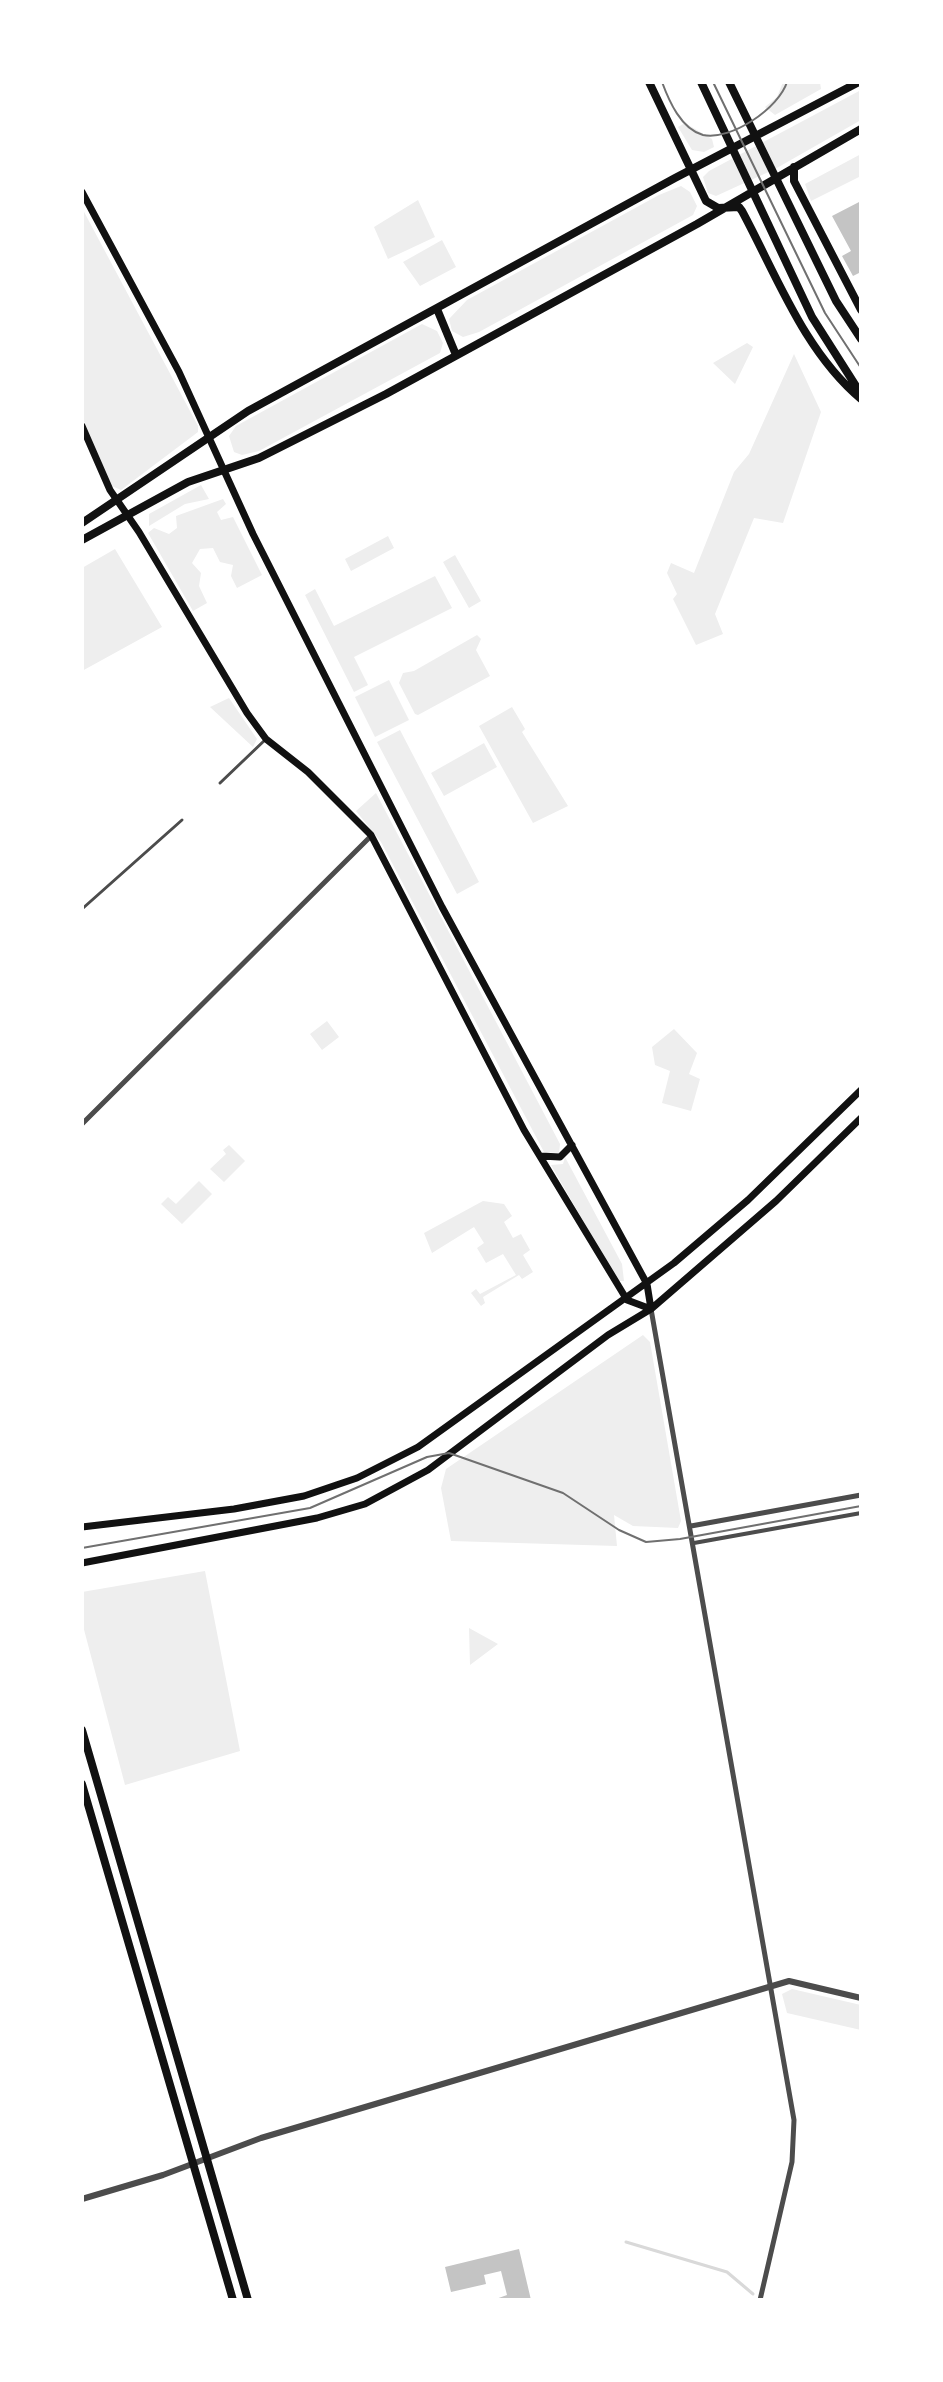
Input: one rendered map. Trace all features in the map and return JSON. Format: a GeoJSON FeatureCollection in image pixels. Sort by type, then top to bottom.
{"type":"FeatureCollection","features":[{"type":"Feature","properties":{"kind":"main road"},"geometry":{"type":"LineString","coordinates":[[649,82],[706,201],[742,211],[831,372],[861,397]]}},
{"type":"Feature","properties":{"kind":"main road"},"geometry":{"type":"LineString","coordinates":[[701,82],[812,317],[861,397]]}},
{"type":"Feature","properties":{"kind":"main road"},"geometry":{"type":"LineString","coordinates":[[729,82],[836,301],[861,339]]}},
{"type":"Feature","properties":{"kind":"main road"},"geometry":{"type":"LineString","coordinates":[[836,82],[841,92]]}},
{"type":"Feature","properties":{"kind":"main road"},"geometry":{"type":"LineString","coordinates":[[82,523],[248,411],[690,170],[859,82]]}},
{"type":"Feature","properties":{"kind":"main road"},"geometry":{"type":"LineString","coordinates":[[82,540],[188,482],[259,458],[456,355],[861,129]]}},
{"type":"Feature","properties":{"kind":"main road"},"geometry":{"type":"LineString","coordinates":[[794,167],[794,181],[861,310]]}},
{"type":"Feature","properties":{"kind":"main road"},"geometry":{"type":"LineString","coordinates":[[82,192],[210,436],[442,907],[647,1284],[651,1309]]}},
{"type":"Feature","properties":{"kind":"main road"},"geometry":{"type":"LineString","coordinates":[[437,309],[456,355]]}},
{"type":"Feature","properties":{"kind":"main road"},"geometry":{"type":"LineString","coordinates":[[82,426],[116,500],[209,655],[266,739],[308,772],[371,835],[519,1120],[627,1300],[651,1309]]}},
{"type":"Feature","properties":{"kind":"main road"},"geometry":{"type":"LineString","coordinates":[[82,1527],[234,1509],[343,1484],[418,1447],[647,1284],[748,1200],[861,1090]]}},
{"type":"Feature","properties":{"kind":"main road"},"geometry":{"type":"LineString","coordinates":[[82,1563],[281,1527],[365,1504],[428,1470],[608,1335],[651,1309],[776,1201],[861,1118]]}},
{"type":"Feature","properties":{"kind":"main road"},"geometry":{"type":"LineString","coordinates":[[541,1156],[560,1157],[572,1145]]}},
{"type":"Feature","properties":{"kind":"main road"},"geometry":{"type":"LineString","coordinates":[[82,1730],[248,2300]]}},
{"type":"Feature","properties":{"kind":"main road"},"geometry":{"type":"LineString","coordinates":[[82,1784],[233,2300]]}},
{"type":"Feature","properties":{"kind":"street"},"geometry":{"type":"LineString","coordinates":[[82,1124],[371,835]]}},
{"type":"Feature","properties":{"kind":"street"},"geometry":{"type":"LineString","coordinates":[[651,1309],[794,2120],[792,2162],[760,2300]]}},
{"type":"Feature","properties":{"kind":"street"},"geometry":{"type":"LineString","coordinates":[[691,1526],[861,1495]]}},
{"type":"Feature","properties":{"kind":"street"},"geometry":{"type":"LineString","coordinates":[[694,1543],[861,1513]]}},
{"type":"Feature","properties":{"kind":"street"},"geometry":{"type":"LineString","coordinates":[[82,2199],[411,2092],[789,1981],[861,1998]]}},
{"type":"Feature","properties":{"kind":"lane"},"geometry":{"type":"LineString","coordinates":[[220,783],[266,739]]}},
{"type":"Feature","properties":{"kind":"lane"},"geometry":{"type":"LineString","coordinates":[[82,909],[182,820]]}},
{"type":"Feature","properties":{"kind":"shaded area"},"geometry":{"type":"Polygon","coordinates":[[[783,82],[820,82],[821,89],[775,115],[765,107],[777,97],[783,82]]]}},
{"type":"Feature","properties":{"kind":"shaded area"},"geometry":{"type":"Polygon","coordinates":[[[861,90],[861,120],[775,169],[716,196],[708,193],[703,177],[709,171],[861,90]]]}},
{"type":"Feature","properties":{"kind":"shaded area"},"geometry":{"type":"Polygon","coordinates":[[[685,123],[712,139],[714,147],[704,152],[692,150],[678,127],[685,123]]]}},
{"type":"Feature","properties":{"kind":"shaded area"},"geometry":{"type":"Polygon","coordinates":[[[861,154],[861,176],[811,201],[805,184],[861,154]]]}},
{"type":"Feature","properties":{"kind":"shaded area"},"geometry":{"type":"Polygon","coordinates":[[[681,186],[690,192],[697,206],[693,215],[479,332],[463,337],[452,331],[449,319],[467,300],[659,195],[681,186]]]}},
{"type":"Feature","properties":{"kind":"shaded area"},"geometry":{"type":"Polygon","coordinates":[[[418,200],[435,237],[388,259],[374,227],[418,200]]]}},
{"type":"Feature","properties":{"kind":"shaded area"},"geometry":{"type":"Polygon","coordinates":[[[82,208],[198,426],[198,432],[121,490],[112,486],[82,417],[82,208]]]}},
{"type":"Feature","properties":{"kind":"shaded area"},"geometry":{"type":"Polygon","coordinates":[[[442,240],[456,267],[420,286],[403,262],[442,240]]]}},
{"type":"Feature","properties":{"kind":"shaded area"},"geometry":{"type":"Polygon","coordinates":[[[422,324],[437,331],[443,343],[440,353],[259,451],[242,455],[234,452],[229,436],[236,426],[422,324]]]}},
{"type":"Feature","properties":{"kind":"shaded area"},"geometry":{"type":"Polygon","coordinates":[[[747,343],[753,347],[735,384],[713,363],[747,343]]]}},
{"type":"Feature","properties":{"kind":"shaded area"},"geometry":{"type":"Polygon","coordinates":[[[794,354],[821,412],[783,523],[754,518],[715,614],[723,634],[696,645],[673,599],[677,594],[667,573],[671,563],[694,573],[734,472],[749,454],[794,354]]]}},
{"type":"Feature","properties":{"kind":"shaded area"},"geometry":{"type":"Polygon","coordinates":[[[201,485],[209,499],[185,504],[149,526],[149,514],[201,485]]]}},
{"type":"Feature","properties":{"kind":"shaded area"},"geometry":{"type":"Polygon","coordinates":[[[223,499],[226,504],[217,512],[221,520],[233,517],[262,575],[237,588],[231,576],[233,565],[220,562],[213,548],[200,549],[192,563],[201,573],[199,586],[207,603],[193,611],[148,533],[154,528],[169,534],[177,528],[176,516],[223,499]]]}},
{"type":"Feature","properties":{"kind":"shaded area"},"geometry":{"type":"Polygon","coordinates":[[[388,536],[394,548],[351,571],[345,559],[388,536]]]}},
{"type":"Feature","properties":{"kind":"shaded area"},"geometry":{"type":"Polygon","coordinates":[[[115,549],[162,627],[82,671],[82,568],[115,549]]]}},
{"type":"Feature","properties":{"kind":"shaded area"},"geometry":{"type":"Polygon","coordinates":[[[455,555],[481,601],[469,608],[443,562],[455,555]]]}},
{"type":"Feature","properties":{"kind":"shaded area"},"geometry":{"type":"Polygon","coordinates":[[[435,576],[452,608],[354,657],[368,685],[354,692],[305,595],[315,589],[334,626],[435,576]]]}},
{"type":"Feature","properties":{"kind":"shaded area"},"geometry":{"type":"Polygon","coordinates":[[[477,635],[481,639],[476,650],[490,676],[415,714],[399,683],[403,673],[414,671],[477,635]]]}},
{"type":"Feature","properties":{"kind":"shaded area"},"geometry":{"type":"Polygon","coordinates":[[[389,680],[409,720],[375,737],[355,697],[389,680]]]}},
{"type":"Feature","properties":{"kind":"shaded area"},"geometry":{"type":"Polygon","coordinates":[[[229,698],[257,739],[253,747],[210,707],[229,698]]]}},
{"type":"Feature","properties":{"kind":"shaded area"},"geometry":{"type":"Polygon","coordinates":[[[512,707],[525,729],[522,732],[568,806],[533,823],[479,726],[512,707]]]}},
{"type":"Feature","properties":{"kind":"shaded area"},"geometry":{"type":"Polygon","coordinates":[[[400,730],[479,882],[457,894],[377,742],[400,730]]]}},
{"type":"Feature","properties":{"kind":"shaded area"},"geometry":{"type":"Polygon","coordinates":[[[484,743],[497,767],[444,796],[431,773],[484,743]]]}},
{"type":"Feature","properties":{"kind":"shaded area"},"geometry":{"type":"Polygon","coordinates":[[[376,793],[560,1144],[559,1153],[544,1152],[381,842],[356,811],[376,793]]]}},
{"type":"Feature","properties":{"kind":"shaded area"},"geometry":{"type":"Polygon","coordinates":[[[327,1021],[339,1037],[322,1050],[310,1034],[327,1021]]]}},
{"type":"Feature","properties":{"kind":"shaded area"},"geometry":{"type":"Polygon","coordinates":[[[674,1029],[697,1053],[689,1074],[700,1079],[691,1111],[662,1103],[670,1071],[655,1065],[652,1047],[674,1029]]]}},
{"type":"Feature","properties":{"kind":"shaded area"},"geometry":{"type":"Polygon","coordinates":[[[229,1145],[245,1161],[224,1182],[210,1169],[226,1154],[223,1150],[229,1145]]]}},
{"type":"Feature","properties":{"kind":"shaded area"},"geometry":{"type":"Polygon","coordinates":[[[565,1157],[622,1264],[624,1281],[618,1281],[551,1165],[563,1164],[565,1157]]]}},
{"type":"Feature","properties":{"kind":"shaded area"},"geometry":{"type":"Polygon","coordinates":[[[199,1181],[212,1194],[182,1224],[161,1204],[168,1197],[176,1204],[199,1181]]]}},
{"type":"Feature","properties":{"kind":"shaded area"},"geometry":{"type":"Polygon","coordinates":[[[483,1201],[504,1204],[512,1216],[504,1222],[513,1238],[521,1234],[530,1250],[523,1255],[533,1272],[522,1279],[519,1275],[483,1297],[485,1303],[481,1306],[471,1293],[476,1289],[480,1294],[516,1275],[503,1254],[486,1263],[477,1248],[484,1243],[474,1227],[432,1253],[424,1233],[483,1201]]]}},
{"type":"Feature","properties":{"kind":"shaded area"},"geometry":{"type":"Polygon","coordinates":[[[643,1335],[650,1342],[681,1521],[678,1528],[633,1526],[614,1515],[617,1546],[451,1541],[441,1488],[446,1469],[643,1335]]]}},
{"type":"Feature","properties":{"kind":"shaded area"},"geometry":{"type":"Polygon","coordinates":[[[205,1571],[240,1751],[125,1785],[82,1622],[82,1592],[205,1571]]]}},
{"type":"Feature","properties":{"kind":"shaded area"},"geometry":{"type":"Polygon","coordinates":[[[469,1628],[498,1644],[470,1665],[469,1628]]]}},
{"type":"Feature","properties":{"kind":"shaded area"},"geometry":{"type":"Polygon","coordinates":[[[792,1989],[861,2005],[861,2030],[787,2013],[782,1994],[792,1989]]]}},
{"type":"Feature","properties":{"kind":"building"},"geometry":{"type":"Polygon","coordinates":[[[861,201],[861,272],[853,276],[842,256],[851,251],[832,216],[861,201]]]}},
{"type":"Feature","properties":{"kind":"building"},"geometry":{"type":"Polygon","coordinates":[[[519,2249],[531,2300],[493,2300],[507,2295],[501,2271],[484,2275],[486,2284],[451,2292],[445,2267],[519,2249]]]}},
{"type":"Feature","properties":{"kind":"waterway"},"geometry":{"type":"LineString","coordinates":[[626,2242],[727,2272],[753,2294]]}},
{"type":"Feature","properties":{"kind":"tram line"},"geometry":{"type":"LineString","coordinates":[[662,82],[682,121],[695,132],[714,136],[740,128],[764,112],[787,82]]}},
{"type":"Feature","properties":{"kind":"tram line"},"geometry":{"type":"LineString","coordinates":[[713,82],[825,313],[861,368]]}},
{"type":"Feature","properties":{"kind":"tram line"},"geometry":{"type":"LineString","coordinates":[[82,1548],[310,1508],[427,1457],[449,1453],[563,1493],[619,1530],[646,1542],[680,1539],[861,1506]]}}]}
